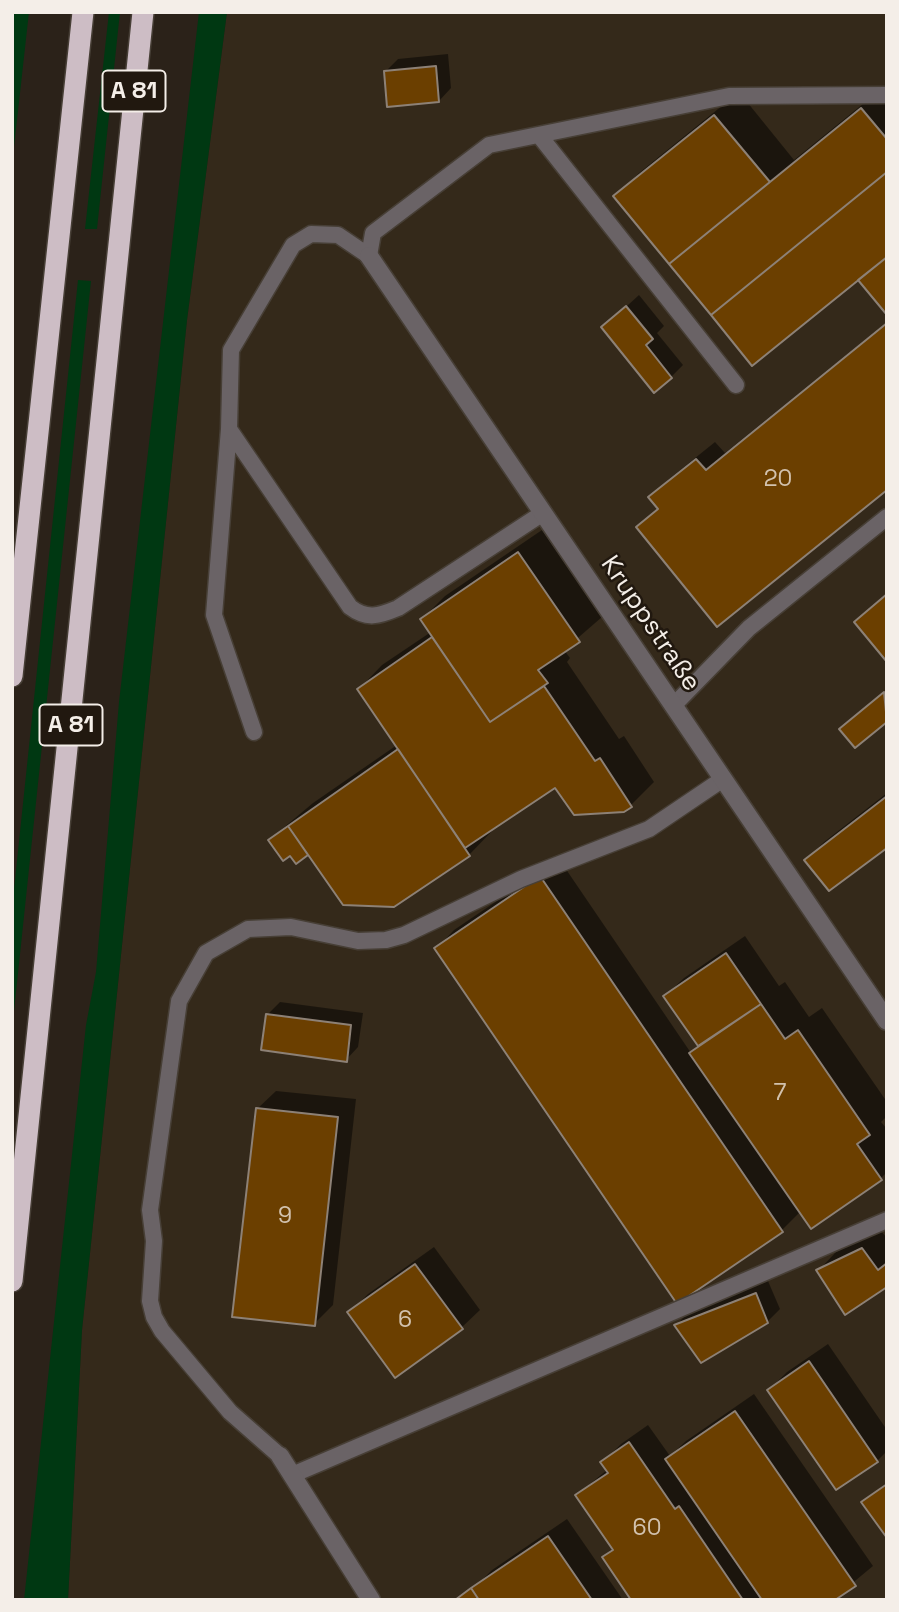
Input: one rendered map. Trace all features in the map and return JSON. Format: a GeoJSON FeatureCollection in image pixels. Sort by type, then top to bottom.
{"type":"FeatureCollection","features":[{"type":"Feature","properties":{"kind":"highway","name":"A 81"},"geometry":{"type":"LineString","coordinates":[[12,676],[83,12]]}},
{"type":"Feature","properties":{"kind":"highway","name":"A 81"},"geometry":{"type":"LineString","coordinates":[[12,1281],[143,12]]}},
{"type":"Feature","properties":{"kind":"street","name":"Kruppstraße"},"geometry":{"type":"LineString","coordinates":[[369,256],[887,1021]]}},
{"type":"Feature","properties":{"kind":"street"},"geometry":{"type":"LineString","coordinates":[[280,1456],[371,1600]]}},
{"type":"Feature","properties":{"kind":"lane"},"geometry":{"type":"LineString","coordinates":[[254,732],[214,615],[229,429],[231,350],[293,245],[311,234],[338,235],[369,256],[373,233],[489,145],[729,96],[887,95]]}},
{"type":"Feature","properties":{"kind":"lane"},"geometry":{"type":"LineString","coordinates":[[539,135],[736,385]]}},
{"type":"Feature","properties":{"kind":"lane"},"geometry":{"type":"LineString","coordinates":[[229,429],[349,607],[361,616],[377,617],[398,608],[543,513]]}},
{"type":"Feature","properties":{"kind":"lane"},"geometry":{"type":"LineString","coordinates":[[673,706],[749,628],[887,517]]}},
{"type":"Feature","properties":{"kind":"lane"},"geometry":{"type":"LineString","coordinates":[[280,1456],[230,1412],[162,1331],[150,1301],[154,1241],[150,1210],[179,1001],[206,953],[248,929],[291,927],[358,941],[386,940],[404,935],[521,879],[649,829],[723,779]]}},
{"type":"Feature","properties":{"kind":"lane"},"geometry":{"type":"LineString","coordinates":[[292,1475],[887,1220]]}},
{"type":"Feature","properties":{"kind":"shaded area"},"geometry":{"type":"Polygon","coordinates":[[[227,12],[887,12],[887,1600],[68,1600],[82,1330],[187,320],[227,12]]]}},
{"type":"Feature","properties":{"kind":"green space"},"geometry":{"type":"Polygon","coordinates":[[[12,12],[29,12],[12,165],[12,12]]]}},
{"type":"Feature","properties":{"kind":"green space"},"geometry":{"type":"Polygon","coordinates":[[[109,12],[120,12],[97,229],[85,229],[109,12]]]}},
{"type":"Feature","properties":{"kind":"green space"},"geometry":{"type":"Polygon","coordinates":[[[199,12],[227,12],[187,320],[82,1330],[68,1600],[24,1600],[86,1025],[96,972],[119,702],[199,12]]]}},
{"type":"Feature","properties":{"kind":"green space"},"geometry":{"type":"Polygon","coordinates":[[[78,280],[91,281],[12,1030],[12,908],[78,280]]]}},
{"type":"Feature","properties":{"kind":"building"},"geometry":{"type":"Polygon","coordinates":[[[436,66],[439,102],[387,107],[384,71],[436,66]]]}},
{"type":"Feature","properties":{"kind":"building"},"geometry":{"type":"Polygon","coordinates":[[[861,108],[887,139],[887,172],[711,315],[669,264],[861,108]]]}},
{"type":"Feature","properties":{"kind":"building"},"geometry":{"type":"Polygon","coordinates":[[[714,115],[770,182],[669,264],[613,196],[714,115]]]}},
{"type":"Feature","properties":{"kind":"building"},"geometry":{"type":"Polygon","coordinates":[[[887,172],[887,257],[752,366],[711,315],[887,172]]]}},
{"type":"Feature","properties":{"kind":"building"},"geometry":{"type":"Polygon","coordinates":[[[887,257],[887,315],[858,280],[887,257]]]}},
{"type":"Feature","properties":{"kind":"building"},"geometry":{"type":"Polygon","coordinates":[[[626,306],[653,339],[646,345],[672,378],[654,393],[601,327],[626,306]]]}},
{"type":"Feature","properties":{"kind":"building"},"geometry":{"type":"Polygon","coordinates":[[[887,323],[887,490],[717,627],[636,527],[658,509],[648,497],[696,459],[706,470],[887,323]]]}},
{"type":"Feature","properties":{"kind":"building"},"geometry":{"type":"Polygon","coordinates":[[[518,552],[580,642],[538,670],[548,683],[490,722],[420,619],[518,552]]]}},
{"type":"Feature","properties":{"kind":"building"},"geometry":{"type":"Polygon","coordinates":[[[887,594],[887,662],[854,622],[887,594]]]}},
{"type":"Feature","properties":{"kind":"building"},"geometry":{"type":"Polygon","coordinates":[[[432,637],[490,722],[544,686],[595,761],[600,758],[632,807],[624,812],[574,815],[555,788],[465,848],[357,689],[432,637]]]}},
{"type":"Feature","properties":{"kind":"building"},"geometry":{"type":"Polygon","coordinates":[[[884,692],[887,722],[855,748],[839,729],[884,692]]]}},
{"type":"Feature","properties":{"kind":"building"},"geometry":{"type":"Polygon","coordinates":[[[398,749],[470,856],[394,907],[343,905],[288,826],[398,749]]]}},
{"type":"Feature","properties":{"kind":"building"},"geometry":{"type":"Polygon","coordinates":[[[887,796],[887,848],[829,891],[804,860],[887,796]]]}},
{"type":"Feature","properties":{"kind":"building"},"geometry":{"type":"Polygon","coordinates":[[[288,826],[308,855],[296,864],[290,856],[283,861],[268,840],[288,826]]]}},
{"type":"Feature","properties":{"kind":"building"},"geometry":{"type":"Polygon","coordinates":[[[540,876],[783,1232],[677,1304],[434,948],[540,876]]]}},
{"type":"Feature","properties":{"kind":"building"},"geometry":{"type":"Polygon","coordinates":[[[726,953],[761,1004],[698,1046],[663,996],[726,953]]]}},
{"type":"Feature","properties":{"kind":"building"},"geometry":{"type":"Polygon","coordinates":[[[761,1004],[785,1039],[798,1030],[870,1135],[857,1144],[882,1180],[811,1229],[689,1053],[761,1004]]]}},
{"type":"Feature","properties":{"kind":"building"},"geometry":{"type":"Polygon","coordinates":[[[266,1014],[351,1025],[347,1062],[261,1050],[266,1014]]]}},
{"type":"Feature","properties":{"kind":"building"},"geometry":{"type":"Polygon","coordinates":[[[256,1108],[338,1117],[315,1326],[232,1317],[256,1108]]]}},
{"type":"Feature","properties":{"kind":"building"},"geometry":{"type":"Polygon","coordinates":[[[862,1248],[878,1270],[887,1263],[887,1287],[845,1315],[816,1270],[862,1248]]]}},
{"type":"Feature","properties":{"kind":"building"},"geometry":{"type":"Polygon","coordinates":[[[415,1264],[463,1329],[395,1378],[347,1312],[415,1264]]]}},
{"type":"Feature","properties":{"kind":"building"},"geometry":{"type":"Polygon","coordinates":[[[756,1293],[768,1323],[701,1363],[674,1325],[756,1293]]]}},
{"type":"Feature","properties":{"kind":"building"},"geometry":{"type":"Polygon","coordinates":[[[809,1361],[878,1462],[836,1490],[767,1390],[809,1361]]]}},
{"type":"Feature","properties":{"kind":"building"},"geometry":{"type":"Polygon","coordinates":[[[735,1411],[856,1586],[835,1600],[762,1600],[665,1459],[735,1411]]]}},
{"type":"Feature","properties":{"kind":"building"},"geometry":{"type":"Polygon","coordinates":[[[629,1442],[675,1509],[679,1506],[743,1600],[631,1600],[602,1557],[613,1550],[575,1495],[608,1473],[600,1462],[629,1442]]]}},
{"type":"Feature","properties":{"kind":"building"},"geometry":{"type":"Polygon","coordinates":[[[887,1484],[887,1538],[861,1502],[887,1484]]]}},
{"type":"Feature","properties":{"kind":"building"},"geometry":{"type":"Polygon","coordinates":[[[548,1536],[592,1600],[479,1600],[471,1588],[548,1536]]]}},
{"type":"Feature","properties":{"kind":"building"},"geometry":{"type":"Polygon","coordinates":[[[471,1588],[479,1600],[455,1600],[471,1588]]]}}]}
